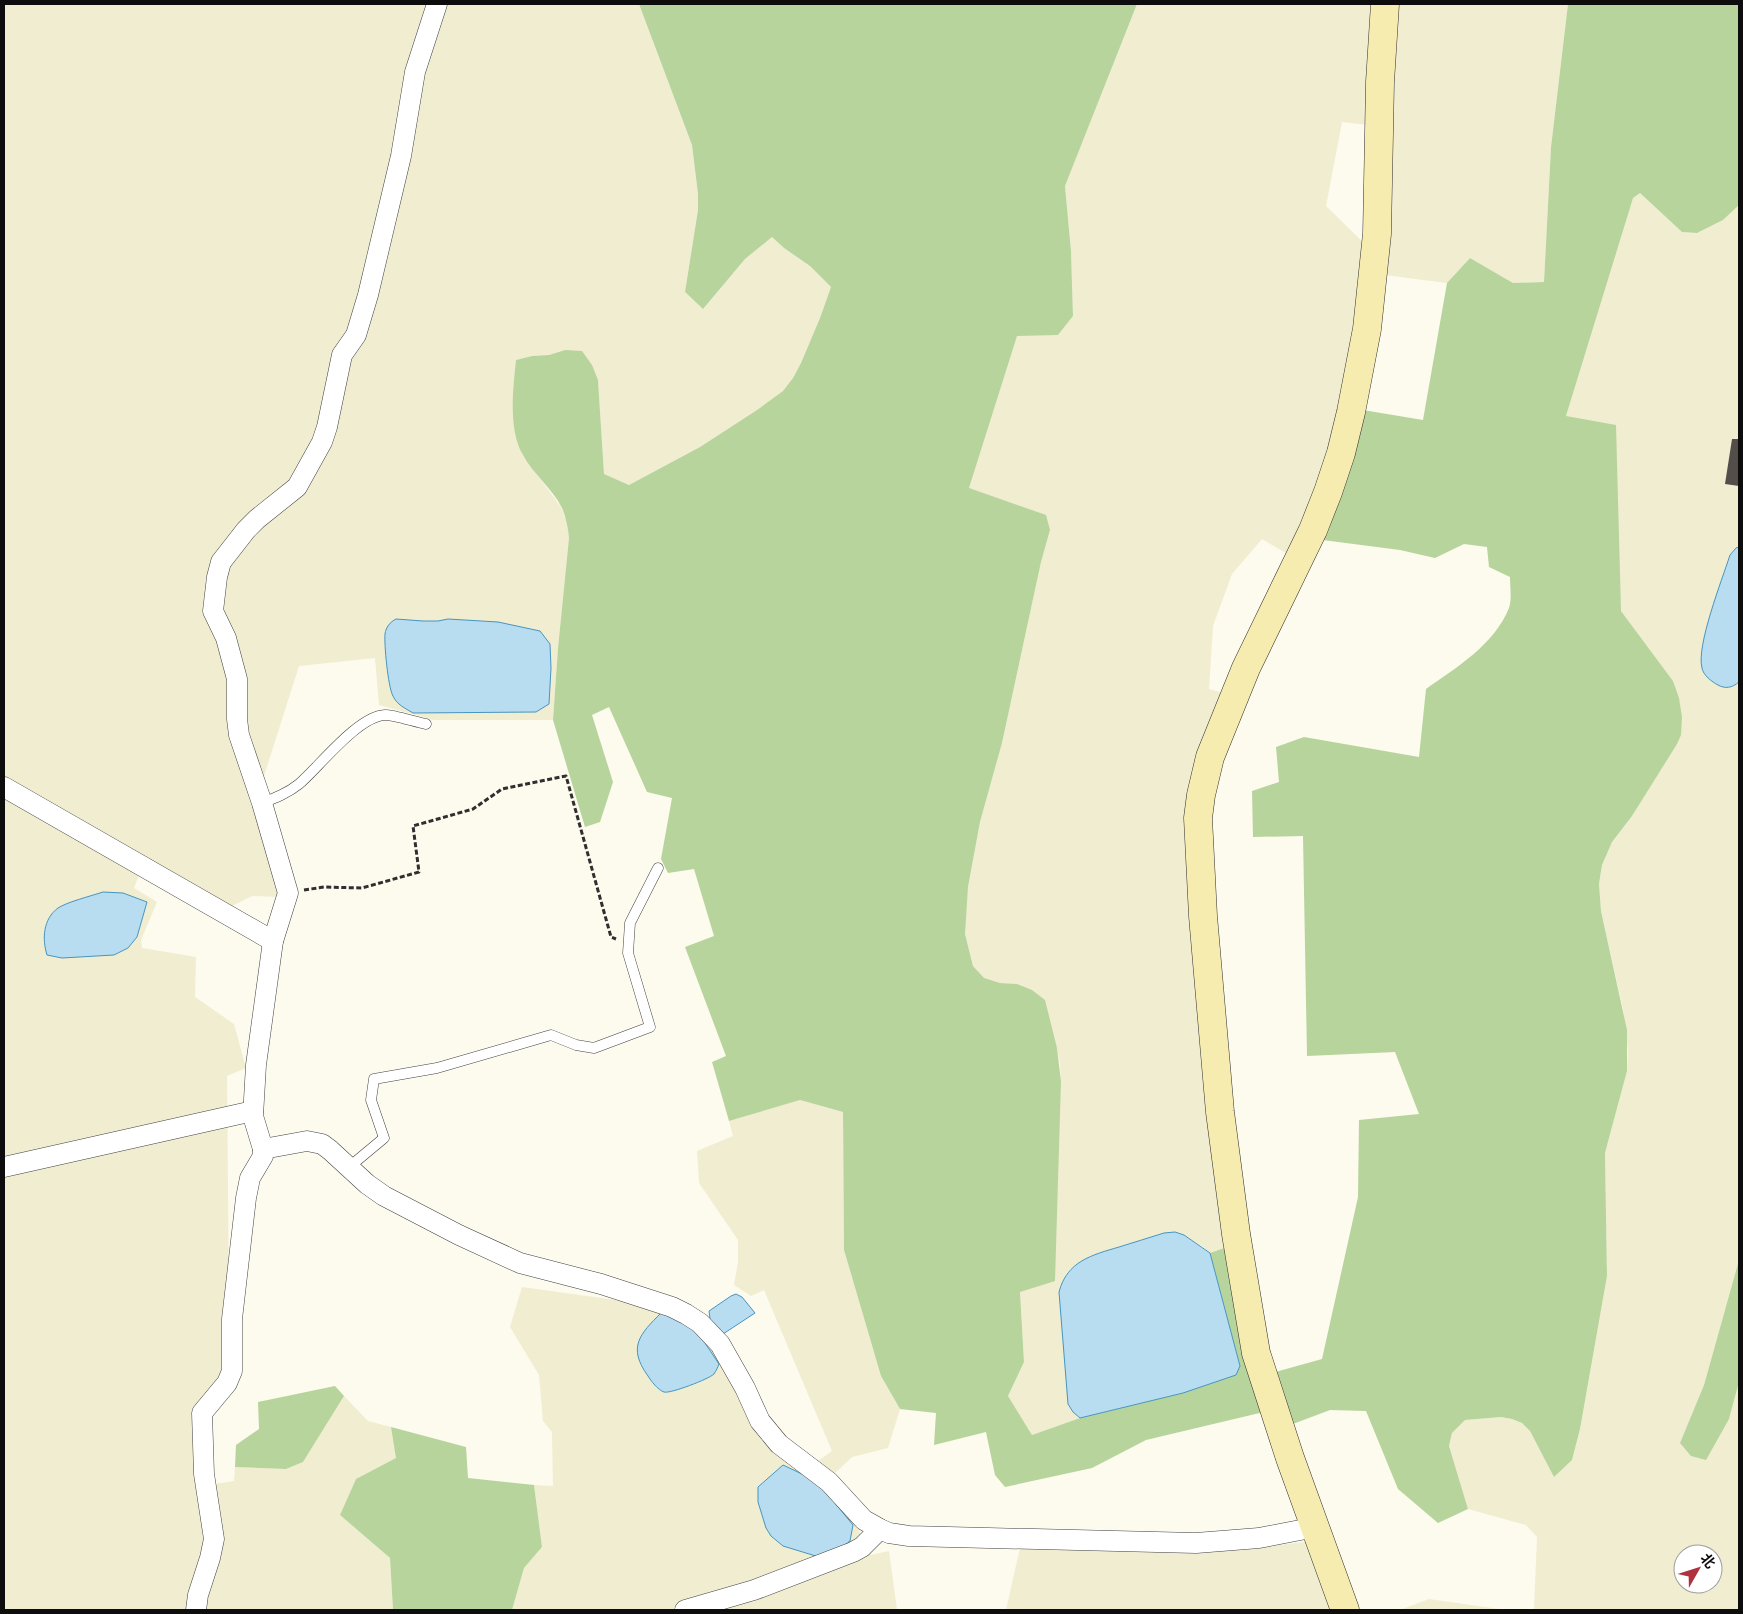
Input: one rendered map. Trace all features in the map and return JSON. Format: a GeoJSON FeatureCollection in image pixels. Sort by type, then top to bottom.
{"type":"FeatureCollection","features":[{"type":"Feature","properties":{"kind":"street"},"geometry":{"type":"LineString","coordinates":[[196,1610],[198,1595],[214,1539],[204,1474],[202,1413],[228,1383],[232,1371],[232,1318],[246,1198],[250,1178],[263,1156],[263,1149],[253,1116],[256,1065],[273,941],[288,893],[262,803],[239,735],[237,679],[226,638],[213,611],[216,577],[221,562],[246,530],[256,519],[297,487],[322,442],[327,427],[342,355],[356,335],[368,295],[401,156],[415,72],[437,4]]}},
{"type":"Feature","properties":{"kind":"street"},"geometry":{"type":"LineString","coordinates":[[1345,1610],[1290,1458],[1256,1353],[1236,1234],[1220,1112],[1203,916],[1198,818],[1210,757],[1246,668],[1313,530],[1331,484],[1351,412],[1367,329],[1377,244],[1380,82],[1384,4]]}},
{"type":"Feature","properties":{"kind":"street"},"geometry":{"type":"LineString","coordinates":[[4,787],[273,941]]}},
{"type":"Feature","properties":{"kind":"street"},"geometry":{"type":"LineString","coordinates":[[4,1167],[253,1111]]}},
{"type":"Feature","properties":{"kind":"street"},"geometry":{"type":"LineString","coordinates":[[263,1149],[307,1141],[315,1142],[330,1150],[367,1184],[401,1206],[459,1235],[520,1263],[601,1284],[672,1307],[700,1323],[720,1344],[746,1388],[760,1421],[769,1433],[790,1453],[829,1482],[864,1520],[880,1529],[909,1536],[1196,1543],[1259,1538],[1316,1528]]}},
{"type":"Feature","properties":{"kind":"street"},"geometry":{"type":"LineString","coordinates":[[686,1610],[754,1590],[853,1552],[862,1547],[880,1529]]}},
{"type":"Feature","properties":{"kind":"lane"},"geometry":{"type":"LineString","coordinates":[[262,803],[287,793],[299,784],[346,737],[370,720],[384,715],[426,724]]}},
{"type":"Feature","properties":{"kind":"lane"},"geometry":{"type":"LineString","coordinates":[[348,1168],[384,1138],[370,1100],[374,1079],[437,1068],[551,1035],[576,1045],[594,1048],[650,1027],[628,953],[628,943],[630,923],[658,868]]}},
{"type":"Feature","properties":{"kind":"path"},"geometry":{"type":"LineString","coordinates":[[288,893],[324,886],[362,888],[419,872],[413,826],[473,809],[502,789],[566,776],[611,937],[628,943]]}},
{"type":"Feature","properties":{"kind":"shaded area"},"geometry":{"type":"Polygon","coordinates":[[[4,4],[639,4],[692,145],[698,210],[685,292],[703,309],[745,259],[772,237],[810,266],[831,287],[801,363],[783,391],[700,447],[629,485],[604,474],[598,380],[565,350],[549,355],[532,356],[516,360],[513,392],[514,423],[522,454],[561,507],[567,523],[569,538],[553,720],[434,720],[379,705],[375,658],[299,666],[256,801],[281,897],[252,896],[228,908],[4,783],[4,4]]]}},
{"type":"Feature","properties":{"kind":"shaded area"},"geometry":{"type":"Polygon","coordinates":[[[1137,4],[1370,4],[1369,125],[1342,122],[1326,206],[1372,251],[1327,472],[1289,555],[1262,539],[1232,574],[1213,626],[1209,689],[1227,694],[1207,744],[1230,1246],[1210,1253],[1202,1246],[1175,1232],[1164,1233],[1090,1256],[1073,1267],[1066,1274],[1062,1283],[1073,1412],[1080,1418],[1032,1435],[1008,1396],[1024,1362],[1020,1291],[1061,1081],[1060,1064],[1057,1048],[1017,984],[1000,983],[984,979],[973,966],[965,934],[965,918],[968,887],[980,822],[1002,743],[1041,562],[1050,530],[969,488],[1017,335],[1058,335],[1073,316],[1071,251],[1065,186],[1137,4]]]}},
{"type":"Feature","properties":{"kind":"shaded area"},"geometry":{"type":"Polygon","coordinates":[[[1393,4],[1568,4],[1551,147],[1544,282],[1513,283],[1470,258],[1447,283],[1385,275],[1393,4]]]}},
{"type":"Feature","properties":{"kind":"shaded area"},"geometry":{"type":"Polygon","coordinates":[[[1640,193],[1682,232],[1697,233],[1723,220],[1739,205],[1739,1260],[1704,1385],[1680,1443],[1729,1419],[1739,1382],[1739,1610],[1534,1610],[1537,1537],[1526,1525],[1468,1509],[1449,1446],[1452,1433],[1465,1420],[1501,1417],[1522,1423],[1530,1431],[1554,1476],[1572,1460],[1580,1429],[1607,1276],[1605,1153],[1627,1071],[1628,1050],[1623,1009],[1601,911],[1599,884],[1602,865],[1612,842],[1632,816],[1681,735],[1673,681],[1621,611],[1566,416],[1633,198],[1640,193]]]}},
{"type":"Feature","properties":{"kind":"shaded area"},"geometry":{"type":"Polygon","coordinates":[[[4,797],[139,875],[134,888],[157,902],[141,940],[142,948],[196,957],[195,997],[234,1024],[246,1068],[227,1076],[229,1306],[225,1377],[196,1410],[201,1486],[234,1481],[235,1467],[286,1469],[303,1462],[344,1396],[368,1421],[391,1427],[397,1458],[356,1479],[340,1515],[390,1558],[393,1610],[4,1610],[4,797]]]}},
{"type":"Feature","properties":{"kind":"shaded area"},"geometry":{"type":"Polygon","coordinates":[[[800,1100],[843,1112],[844,1250],[881,1376],[900,1409],[888,1448],[852,1457],[834,1474],[815,1463],[832,1451],[764,1290],[751,1296],[734,1285],[738,1262],[738,1240],[699,1183],[697,1151],[733,1136],[729,1121],[800,1100]]]}},
{"type":"Feature","properties":{"kind":"shaded area"},"geometry":{"type":"Polygon","coordinates":[[[522,1287],[630,1302],[695,1325],[853,1518],[871,1555],[889,1551],[897,1610],[512,1610],[524,1568],[542,1547],[534,1485],[553,1486],[552,1432],[543,1421],[539,1375],[510,1327],[522,1287]]]}},
{"type":"Feature","properties":{"kind":"shaded area"},"geometry":{"type":"Polygon","coordinates":[[[1313,1541],[1336,1610],[1006,1610],[1020,1548],[1261,1547],[1313,1541]]]}},
{"type":"Feature","properties":{"kind":"shaded area"},"geometry":{"type":"Polygon","coordinates":[[[1429,1599],[1506,1610],[1400,1610],[1429,1599]]]}},
{"type":"Feature","properties":{"kind":"green space"},"geometry":{"type":"Polygon","coordinates":[[[639,4],[1137,4],[1065,186],[1071,251],[1073,316],[1058,335],[1017,336],[969,488],[1046,515],[1050,530],[1041,562],[1002,743],[980,822],[968,887],[965,934],[973,966],[984,978],[1000,983],[1017,984],[1032,990],[1045,1000],[1057,1048],[1061,1081],[1055,1281],[1020,1292],[1024,1362],[1008,1396],[1032,1435],[1080,1418],[1183,1393],[1240,1366],[1210,1253],[1230,1246],[1268,1411],[1146,1440],[1092,1468],[1005,1487],[995,1475],[986,1432],[934,1445],[936,1413],[900,1409],[881,1376],[844,1250],[843,1112],[800,1100],[729,1121],[712,1062],[726,1056],[685,947],[714,936],[694,869],[668,873],[661,859],[672,798],[647,792],[609,707],[592,715],[613,782],[600,822],[585,827],[553,720],[569,538],[568,530],[565,515],[554,494],[532,469],[518,445],[513,421],[516,360],[532,356],[549,355],[565,350],[582,351],[592,365],[598,380],[604,474],[629,485],[700,447],[783,391],[801,363],[831,287],[810,266],[772,237],[745,259],[703,309],[685,292],[698,210],[692,145],[639,4]]]}},
{"type":"Feature","properties":{"kind":"green space"},"geometry":{"type":"Polygon","coordinates":[[[1568,4],[1739,4],[1739,205],[1723,220],[1697,233],[1682,232],[1640,193],[1633,198],[1566,416],[1616,425],[1621,611],[1673,681],[1679,698],[1682,717],[1681,735],[1632,816],[1612,842],[1602,865],[1599,884],[1601,911],[1627,1030],[1627,1071],[1605,1153],[1607,1276],[1580,1429],[1572,1460],[1554,1477],[1530,1431],[1522,1423],[1501,1417],[1465,1420],[1452,1433],[1449,1446],[1468,1509],[1438,1523],[1398,1489],[1366,1411],[1330,1410],[1285,1427],[1268,1374],[1322,1359],[1358,1197],[1359,1120],[1419,1114],[1395,1052],[1307,1056],[1303,836],[1253,837],[1252,791],[1279,782],[1276,747],[1304,737],[1419,757],[1426,689],[1474,654],[1494,633],[1509,608],[1511,597],[1510,577],[1489,567],[1487,547],[1464,544],[1435,558],[1400,550],[1315,539],[1363,410],[1423,420],[1447,283],[1470,258],[1513,283],[1544,282],[1551,147],[1568,4]]]}},
{"type":"Feature","properties":{"kind":"green space"},"geometry":{"type":"Polygon","coordinates":[[[1739,1260],[1739,1382],[1729,1419],[1706,1460],[1691,1456],[1680,1443],[1704,1385],[1739,1260]]]}},
{"type":"Feature","properties":{"kind":"green space"},"geometry":{"type":"Polygon","coordinates":[[[335,1386],[344,1396],[303,1462],[286,1469],[235,1467],[236,1445],[259,1429],[258,1402],[335,1386]]]}},
{"type":"Feature","properties":{"kind":"green space"},"geometry":{"type":"Polygon","coordinates":[[[391,1427],[466,1447],[468,1478],[534,1485],[542,1547],[524,1568],[512,1610],[393,1610],[390,1558],[340,1515],[356,1479],[396,1458],[391,1427]]]}},
{"type":"Feature","properties":{"kind":"water"},"geometry":{"type":"Polygon","coordinates":[[[1739,547],[1739,682],[1734,686],[1726,687],[1716,684],[1706,676],[1702,668],[1701,658],[1706,629],[1721,580],[1730,555],[1739,547]]]}},
{"type":"Feature","properties":{"kind":"water"},"geometry":{"type":"Polygon","coordinates":[[[396,619],[438,621],[448,619],[498,622],[540,631],[550,644],[549,704],[536,712],[413,713],[397,702],[389,684],[385,634],[386,629],[396,619]]]}},
{"type":"Feature","properties":{"kind":"water"},"geometry":{"type":"Polygon","coordinates":[[[103,892],[123,893],[147,902],[137,937],[128,948],[114,955],[62,958],[47,955],[44,936],[47,923],[53,913],[58,908],[67,904],[103,892]]]}},
{"type":"Feature","properties":{"kind":"water"},"geometry":{"type":"Polygon","coordinates":[[[1175,1232],[1184,1235],[1210,1253],[1240,1366],[1236,1375],[1183,1393],[1080,1418],[1068,1404],[1059,1292],[1063,1281],[1074,1266],[1090,1257],[1164,1233],[1175,1232]]]}},
{"type":"Feature","properties":{"kind":"water"},"geometry":{"type":"Polygon","coordinates":[[[736,1294],[742,1297],[755,1313],[723,1334],[710,1319],[709,1311],[736,1294]]]}},
{"type":"Feature","properties":{"kind":"water"},"geometry":{"type":"Polygon","coordinates":[[[661,1313],[673,1316],[699,1334],[719,1364],[714,1374],[674,1391],[664,1392],[655,1385],[642,1366],[637,1349],[642,1335],[661,1313]]]}},
{"type":"Feature","properties":{"kind":"water"},"geometry":{"type":"Polygon","coordinates":[[[783,1465],[821,1486],[853,1525],[850,1541],[838,1550],[819,1557],[783,1546],[771,1536],[766,1528],[758,1502],[758,1487],[783,1465]]]}},
{"type":"Feature","properties":{"kind":"building"},"geometry":{"type":"Polygon","coordinates":[[[1732,439],[1739,439],[1739,486],[1725,484],[1732,439]]]}}]}
